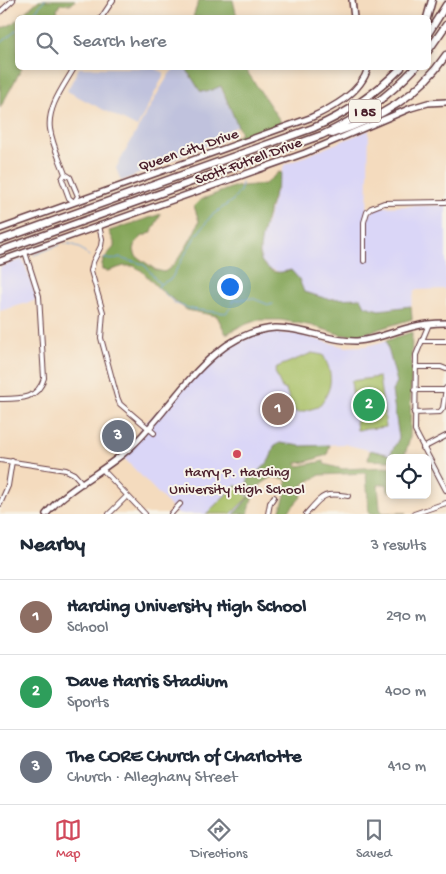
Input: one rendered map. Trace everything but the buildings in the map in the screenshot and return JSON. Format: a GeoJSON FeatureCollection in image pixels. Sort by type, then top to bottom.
{"type":"FeatureCollection","features":[{"type":"Feature","properties":{"kind":"highway"},"geometry":{"type":"LineString","coordinates":[[428,15],[432,0]]}},
{"type":"Feature","properties":{"kind":"highway"},"geometry":{"type":"LineString","coordinates":[[433,27],[445,0]]}},
{"type":"Feature","properties":{"kind":"highway"},"geometry":{"type":"LineString","coordinates":[[431,30],[446,4]]}},
{"type":"Feature","properties":{"kind":"highway"},"geometry":{"type":"LineString","coordinates":[[431,46],[446,25]]}},
{"type":"Feature","properties":{"kind":"highway"},"geometry":{"type":"LineString","coordinates":[[307,141],[358,125],[396,105],[425,82],[446,55]]}},
{"type":"Feature","properties":{"kind":"highway","name":"I 85"},"geometry":{"type":"LineString","coordinates":[[0,240],[313,128],[347,111],[388,80],[397,70]]}},
{"type":"Feature","properties":{"kind":"highway","name":"I 85"},"geometry":{"type":"LineString","coordinates":[[0,251],[307,141],[336,128],[369,109],[413,70]]}},
{"type":"Feature","properties":{"kind":"street"},"geometry":{"type":"LineString","coordinates":[[0,12],[13,0]]}},
{"type":"Feature","properties":{"kind":"street"},"geometry":{"type":"LineString","coordinates":[[103,15],[113,0]]}},
{"type":"Feature","properties":{"kind":"street"},"geometry":{"type":"LineString","coordinates":[[352,0],[354,15]]}},
{"type":"Feature","properties":{"kind":"street"},"geometry":{"type":"LineString","coordinates":[[64,174],[70,177],[78,196],[74,202],[69,198],[62,179],[64,174],[52,138],[50,122],[55,102],[73,70]]}},
{"type":"Feature","properties":{"kind":"street","name":"Queen City Drive"},"geometry":{"type":"LineString","coordinates":[[0,229],[318,114],[335,105],[356,89],[362,82],[367,70]]}},
{"type":"Feature","properties":{"kind":"street","name":"Scott Futrell Drive"},"geometry":{"type":"LineString","coordinates":[[0,261],[306,153],[411,108],[428,103],[446,102]]}},
{"type":"Feature","properties":{"kind":"street"},"geometry":{"type":"LineString","coordinates":[[364,261],[364,222],[367,212],[371,208],[384,202],[446,202]]}},
{"type":"Feature","properties":{"kind":"street"},"geometry":{"type":"LineString","coordinates":[[99,226],[101,246],[91,271],[102,312],[101,338],[120,404],[152,431]]}},
{"type":"Feature","properties":{"kind":"street"},"geometry":{"type":"LineString","coordinates":[[0,399],[22,399],[31,396],[40,389],[44,378],[39,296],[25,252]]}},
{"type":"Feature","properties":{"kind":"street"},"geometry":{"type":"LineString","coordinates":[[46,514],[61,499],[103,470],[152,431],[211,356],[226,344],[262,330],[284,328],[340,340],[355,341],[369,340],[418,325],[446,323]]}},
{"type":"Feature","properties":{"kind":"street"},"geometry":{"type":"LineString","coordinates":[[429,324],[417,351],[414,390],[415,430],[446,490]]}},
{"type":"Feature","properties":{"kind":"street"},"geometry":{"type":"LineString","coordinates":[[418,325],[424,336]]}},
{"type":"Feature","properties":{"kind":"street"},"geometry":{"type":"LineString","coordinates":[[422,341],[446,341]]}},
{"type":"Feature","properties":{"kind":"street"},"geometry":{"type":"LineString","coordinates":[[415,367],[441,367],[446,369]]}},
{"type":"Feature","properties":{"kind":"street"},"geometry":{"type":"LineString","coordinates":[[414,390],[446,389],[443,408],[440,412],[414,413]]}},
{"type":"Feature","properties":{"kind":"street"},"geometry":{"type":"LineString","coordinates":[[423,448],[446,436]]}},
{"type":"Feature","properties":{"kind":"street"},"geometry":{"type":"LineString","coordinates":[[0,460],[66,470],[74,474],[83,484]]}},
{"type":"Feature","properties":{"kind":"street"},"geometry":{"type":"LineString","coordinates":[[0,504],[8,486],[12,462]]}},
{"type":"Feature","properties":{"kind":"street"},"geometry":{"type":"LineString","coordinates":[[103,470],[144,514]]}},
{"type":"Feature","properties":{"kind":"street"},"geometry":{"type":"LineString","coordinates":[[306,514],[326,495],[334,493],[348,496]]}},
{"type":"Feature","properties":{"kind":"street"},"geometry":{"type":"LineString","coordinates":[[109,514],[127,496]]}},
{"type":"Feature","properties":{"kind":"street"},"geometry":{"type":"LineString","coordinates":[[268,514],[270,503],[274,497]]}},
{"type":"Feature","properties":{"kind":"street"},"geometry":{"type":"LineString","coordinates":[[414,514],[446,503]]}},
{"type":"Feature","properties":{"kind":"street"},"geometry":{"type":"LineString","coordinates":[[171,514],[180,504]]}},
{"type":"Feature","properties":{"kind":"shaded area"},"geometry":{"type":"Polygon","coordinates":[[[78,70],[158,70],[165,73],[137,127],[67,91],[78,70]]]}},
{"type":"Feature","properties":{"kind":"shaded area"},"geometry":{"type":"Polygon","coordinates":[[[174,70],[187,70],[200,91],[207,92],[220,86],[238,126],[223,133],[226,138],[121,181],[116,168],[170,73],[174,70]]]}},
{"type":"Feature","properties":{"kind":"shaded area"},"geometry":{"type":"Polygon","coordinates":[[[369,130],[367,218],[379,207],[446,205],[446,289],[415,290],[411,306],[379,310],[365,306],[361,298],[328,299],[304,292],[299,279],[268,268],[261,260],[260,247],[263,234],[284,165],[369,130]]]}},
{"type":"Feature","properties":{"kind":"shaded area"},"geometry":{"type":"Polygon","coordinates":[[[23,259],[37,300],[0,311],[0,267],[23,259]]]}},
{"type":"Feature","properties":{"kind":"shaded area"},"geometry":{"type":"Polygon","coordinates":[[[270,333],[296,334],[345,347],[366,346],[386,341],[397,382],[392,391],[399,438],[391,454],[344,444],[283,447],[262,474],[244,514],[178,514],[122,456],[145,433],[140,428],[225,349],[253,336],[270,333]]]}},
{"type":"Feature","properties":{"kind":"green space"},"geometry":{"type":"Polygon","coordinates":[[[39,0],[75,0],[72,4],[60,4],[57,10],[58,15],[21,15],[39,0]]]}},
{"type":"Feature","properties":{"kind":"green space"},"geometry":{"type":"Polygon","coordinates":[[[199,0],[233,0],[237,15],[194,15],[199,0]]]}},
{"type":"Feature","properties":{"kind":"green space"},"geometry":{"type":"Polygon","coordinates":[[[15,21],[15,70],[21,70],[0,108],[0,29],[15,21]]]}},
{"type":"Feature","properties":{"kind":"green space"},"geometry":{"type":"Polygon","coordinates":[[[187,70],[247,70],[281,122],[278,125],[232,142],[230,141],[231,139],[241,134],[221,86],[207,92],[200,91],[187,70]]]}},
{"type":"Feature","properties":{"kind":"green space"},"geometry":{"type":"Polygon","coordinates":[[[279,172],[282,173],[263,230],[260,252],[263,264],[276,272],[291,270],[299,279],[304,292],[328,299],[361,298],[365,306],[379,310],[411,306],[412,319],[359,335],[342,335],[313,326],[281,320],[258,320],[226,334],[217,316],[187,310],[159,289],[142,271],[134,266],[124,266],[108,271],[102,270],[103,260],[114,247],[109,231],[161,214],[151,233],[143,236],[136,242],[134,250],[136,256],[156,270],[164,272],[179,257],[193,234],[199,221],[194,206],[200,200],[233,187],[265,184],[279,172]]]}},
{"type":"Feature","properties":{"kind":"green space"},"geometry":{"type":"Polygon","coordinates":[[[412,332],[410,437],[405,454],[391,454],[399,438],[392,391],[397,382],[386,341],[412,332]]]}},
{"type":"Feature","properties":{"kind":"green space"},"geometry":{"type":"Polygon","coordinates":[[[312,353],[323,355],[327,362],[330,375],[329,388],[318,407],[298,413],[293,410],[286,390],[282,388],[275,372],[277,367],[312,353]]]}},
{"type":"Feature","properties":{"kind":"green space"},"geometry":{"type":"Polygon","coordinates":[[[379,377],[386,427],[357,430],[351,381],[379,377]]]}},
{"type":"Feature","properties":{"kind":"green space"},"geometry":{"type":"Polygon","coordinates":[[[280,443],[301,446],[330,445],[327,455],[297,463],[299,466],[324,461],[324,464],[342,469],[386,467],[386,484],[378,485],[380,509],[383,513],[406,513],[369,514],[366,473],[320,475],[302,485],[301,497],[286,514],[273,514],[279,512],[281,508],[285,496],[286,479],[273,477],[257,488],[253,494],[248,514],[234,514],[249,497],[246,490],[248,479],[268,463],[274,446],[280,443]]]}},
{"type":"Feature","properties":{"kind":"green space"},"geometry":{"type":"Polygon","coordinates":[[[370,450],[386,454],[386,461],[368,460],[370,450]]]}},
{"type":"Feature","properties":{"kind":"green space"},"geometry":{"type":"Polygon","coordinates":[[[236,485],[248,497],[231,514],[206,514],[236,485]]]}},
{"type":"Feature","properties":{"kind":"waterway"},"geometry":{"type":"LineString","coordinates":[[32,15],[45,0]]}},
{"type":"Feature","properties":{"kind":"waterway"},"geometry":{"type":"LineString","coordinates":[[0,44],[15,32]]}},
{"type":"Feature","properties":{"kind":"waterway"},"geometry":{"type":"LineString","coordinates":[[160,284],[171,279],[195,237],[211,216],[233,200],[240,191],[242,183]]}},
{"type":"Feature","properties":{"kind":"waterway"},"geometry":{"type":"LineString","coordinates":[[64,244],[75,245],[89,256]]}},
{"type":"Feature","properties":{"kind":"waterway"},"geometry":{"type":"LineString","coordinates":[[34,255],[59,245]]}},
{"type":"Feature","properties":{"kind":"waterway"},"geometry":{"type":"LineString","coordinates":[[104,258],[111,260],[120,257],[144,265],[160,284],[158,287],[175,303],[187,308],[226,313],[234,300],[252,298],[269,305],[273,304]]}},
{"type":"Feature","properties":{"kind":"place","name":"Dave Harris Stadium"},"geometry":{"type":"Point","coordinates":[369,405]}},
{"type":"Feature","properties":{"kind":"place","name":"Harding University High School"},"geometry":{"type":"Point","coordinates":[278,409]}},
{"type":"Feature","properties":{"kind":"place","name":"The CORE Church of Charlotte"},"geometry":{"type":"Point","coordinates":[118,436]}},
{"type":"Feature","properties":{"kind":"place","name":"Harry P. Harding University High School"},"geometry":{"type":"Point","coordinates":[237,454]}}]}
